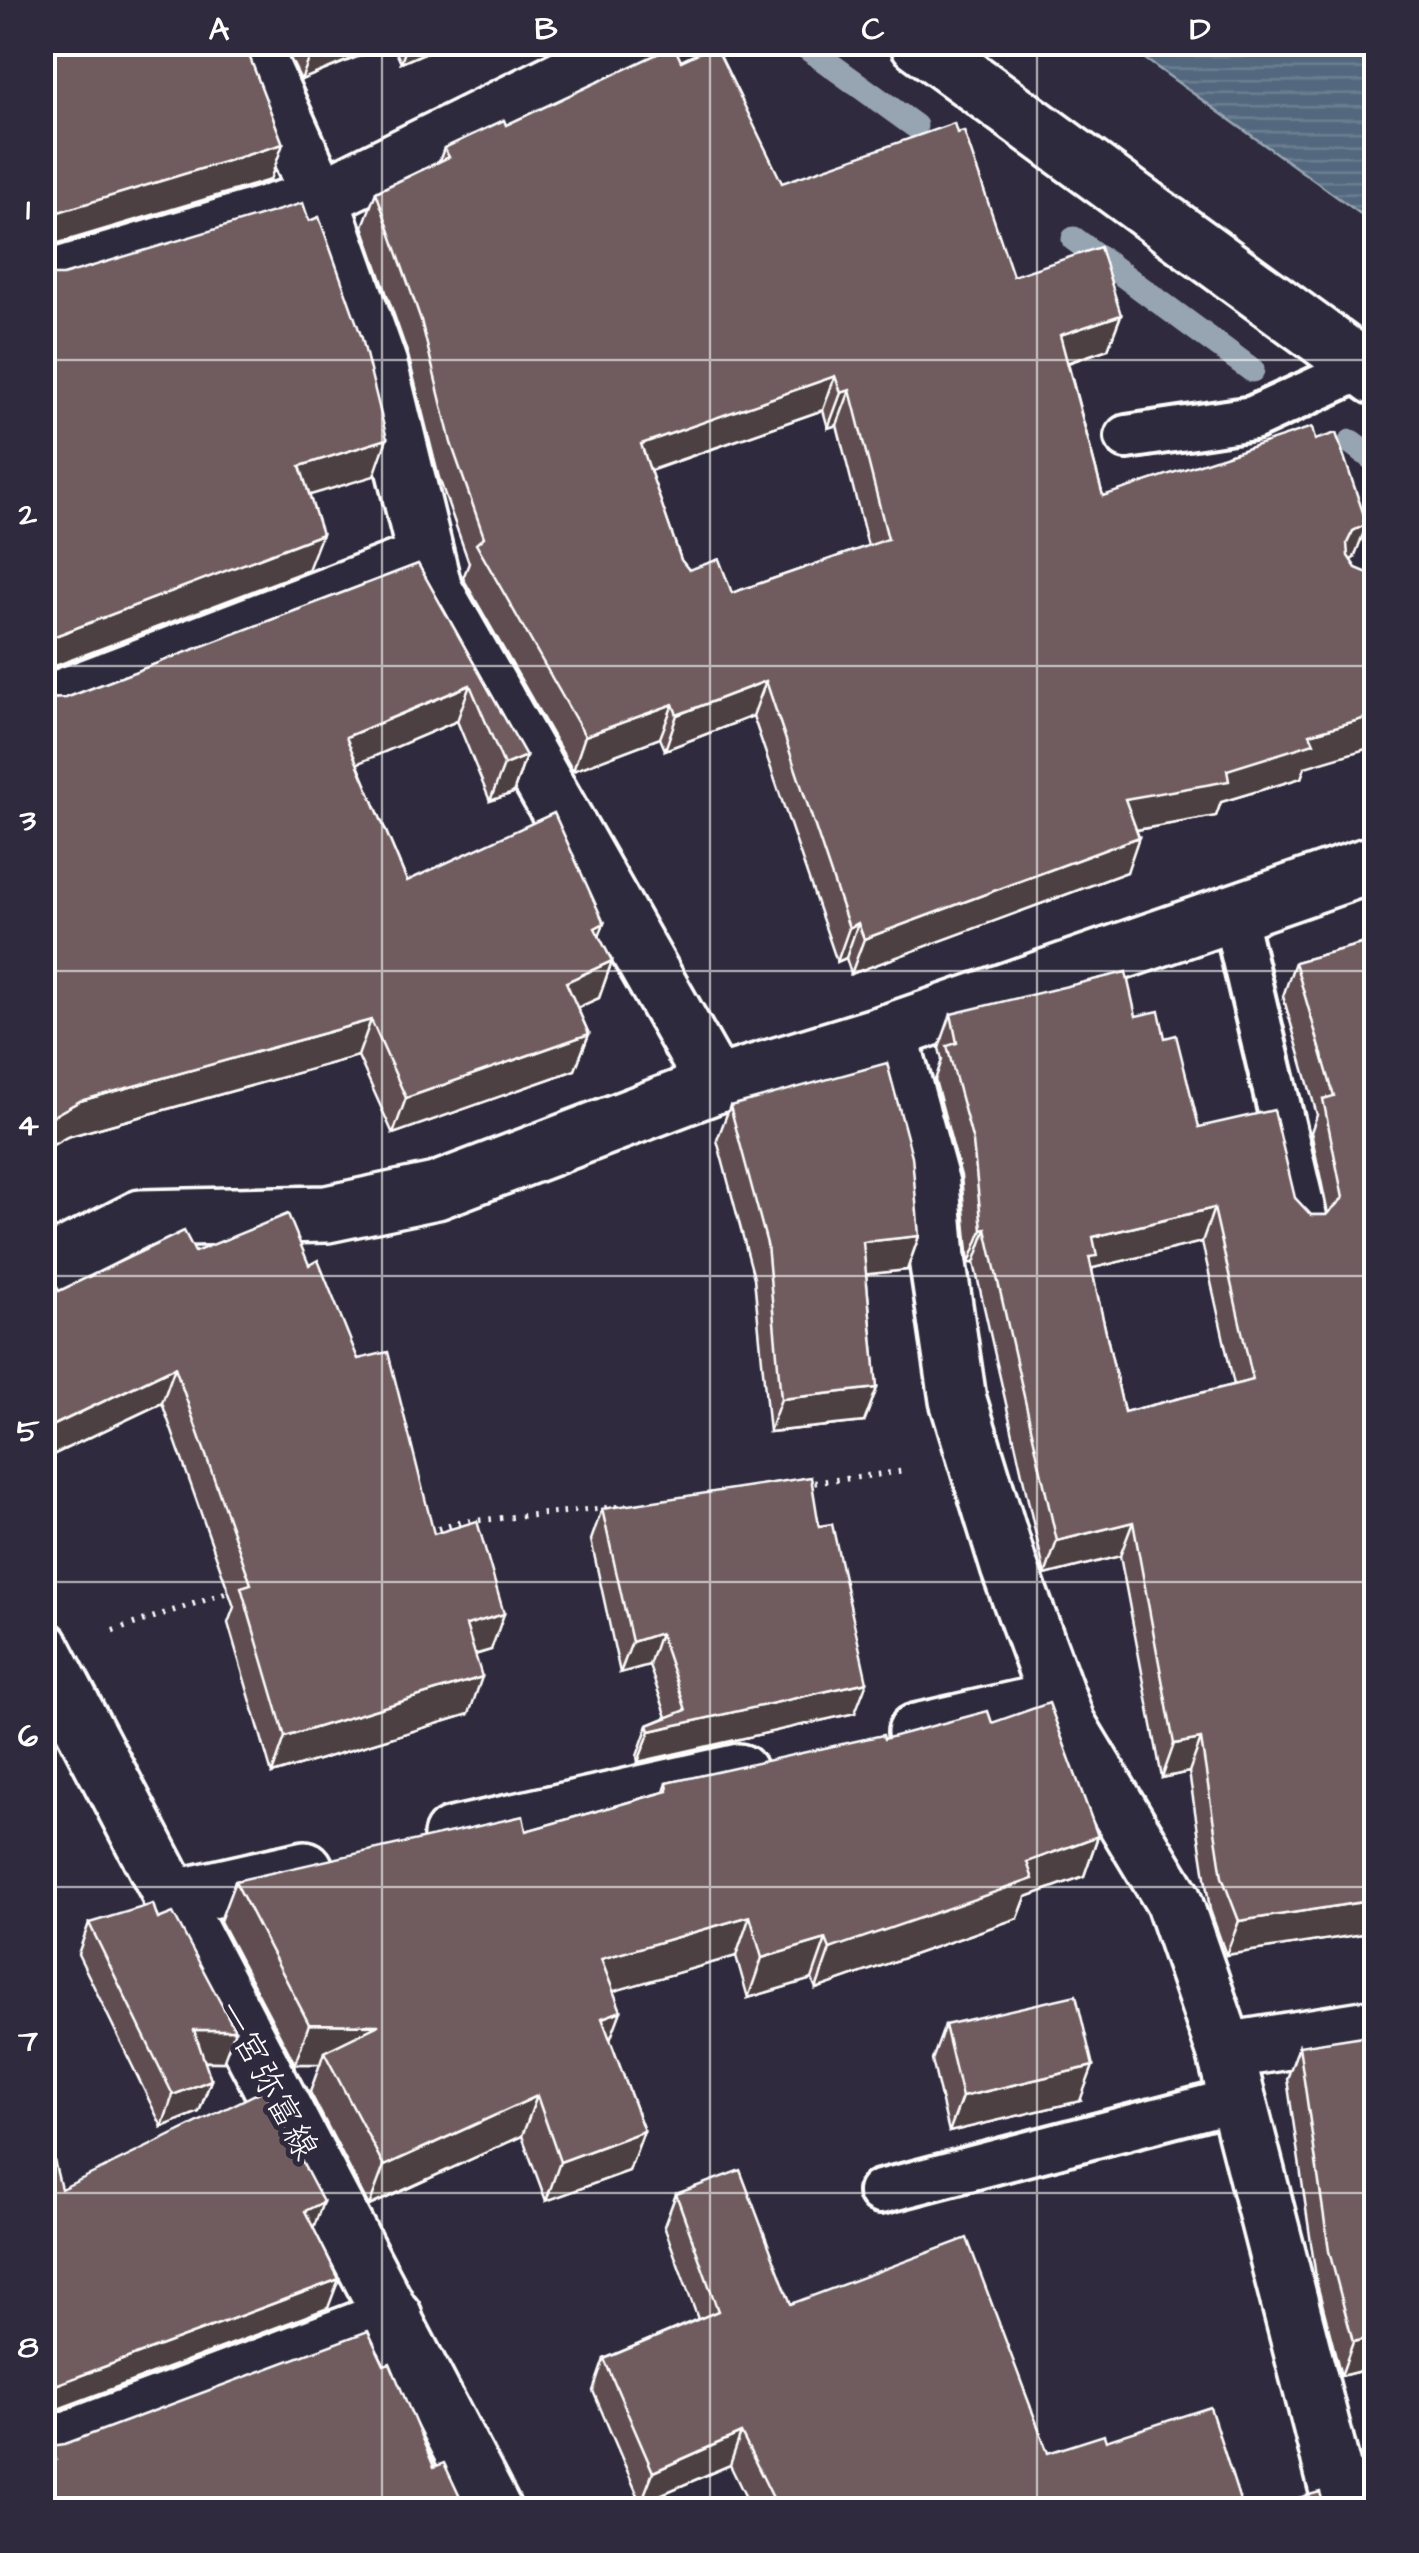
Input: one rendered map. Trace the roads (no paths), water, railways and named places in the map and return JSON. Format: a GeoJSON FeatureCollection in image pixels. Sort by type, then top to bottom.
{"type":"FeatureCollection","features":[{"type":"Feature","properties":{"kind":"street"},"geometry":{"type":"LineString","coordinates":[[250,42],[320,198],[379,366],[434,590],[715,1084]]}},
{"type":"Feature","properties":{"kind":"street"},"geometry":{"type":"LineString","coordinates":[[42,281],[320,198],[636,42]]}},
{"type":"Feature","properties":{"kind":"street"},"geometry":{"type":"LineString","coordinates":[[918,42],[1370,372]]}},
{"type":"Feature","properties":{"kind":"street"},"geometry":{"type":"LineString","coordinates":[[42,705],[424,559]]}},
{"type":"Feature","properties":{"kind":"street"},"geometry":{"type":"LineString","coordinates":[[42,1269],[141,1218],[327,1214],[436,1190],[715,1084],[890,1032],[1376,863]]}},
{"type":"Feature","properties":{"kind":"street"},"geometry":{"type":"LineString","coordinates":[[890,1032],[932,1184],[937,1258],[958,1400],[1009,1567],[1067,1724],[1173,1900],[1231,2075],[1343,2510]]}},
{"type":"Feature","properties":{"kind":"street","name":"一宮弥富線"},"geometry":{"type":"LineString","coordinates":[[44,1652],[493,2510]]}},
{"type":"Feature","properties":{"kind":"street"},"geometry":{"type":"LineString","coordinates":[[865,1743],[1058,1700]]}},
{"type":"Feature","properties":{"kind":"street"},"geometry":{"type":"LineString","coordinates":[[402,1847],[788,1760]]}},
{"type":"Feature","properties":{"kind":"street"},"geometry":{"type":"LineString","coordinates":[[171,1899],[344,1860]]}},
{"type":"Feature","properties":{"kind":"street"},"geometry":{"type":"LineString","coordinates":[[1231,2075],[1376,2027]]}},
{"type":"Feature","properties":{"kind":"street"},"geometry":{"type":"LineString","coordinates":[[42,2449],[394,2318]]}},
{"type":"Feature","properties":{"kind":"lane"},"geometry":{"type":"LineString","coordinates":[[1128,437],[1253,418],[1370,372]]}},
{"type":"Feature","properties":{"kind":"lane"},"geometry":{"type":"LineString","coordinates":[[1233,913],[1307,1226]]}},
{"type":"Feature","properties":{"kind":"lane"},"geometry":{"type":"LineString","coordinates":[[880,2192],[1231,2075]]}},
{"type":"Feature","properties":{"kind":"water"},"geometry":{"type":"Polygon","coordinates":[[[1123,43],[1376,43],[1376,225],[1123,43]]]}},
{"type":"Feature","properties":{"kind":"waterway"},"geometry":{"type":"LineString","coordinates":[[799,42],[915,126]]}},
{"type":"Feature","properties":{"kind":"waterway"},"geometry":{"type":"LineString","coordinates":[[1074,239],[1252,370]]}},
{"type":"Feature","properties":{"kind":"waterway"},"geometry":{"type":"LineString","coordinates":[[1351,442],[1376,461]]}}]}
